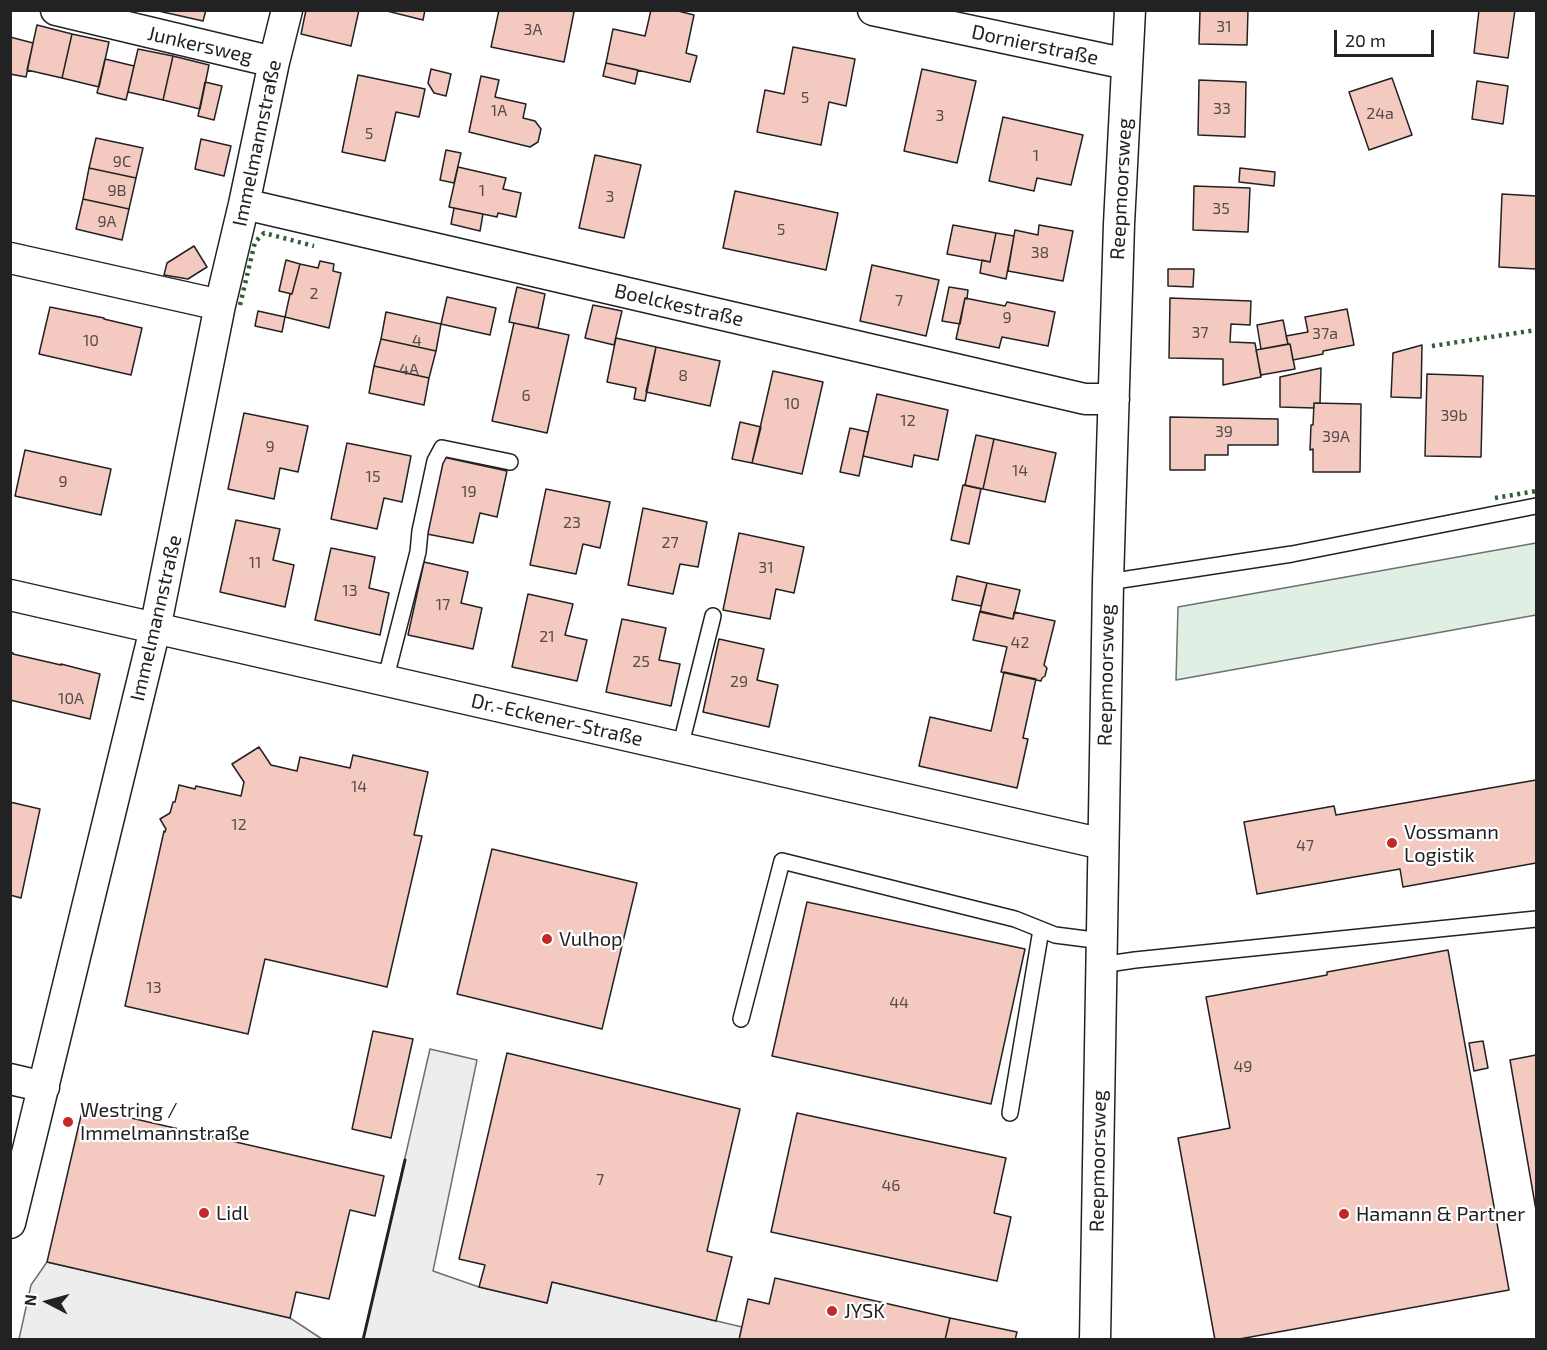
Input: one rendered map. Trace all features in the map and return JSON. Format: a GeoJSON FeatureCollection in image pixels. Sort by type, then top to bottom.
{"type":"FeatureCollection","features":[{"type":"Feature","properties":{"kind":"street","name":"Junkersweg"},"geometry":{"type":"LineString","coordinates":[[56,10],[274,62]]}},
{"type":"Feature","properties":{"kind":"street","name":"Immelmannstraße"},"geometry":{"type":"LineString","coordinates":[[10,1223],[155,629],[220,305],[287,10]]}},
{"type":"Feature","properties":{"kind":"street","name":"Dornierstraße"},"geometry":{"type":"LineString","coordinates":[[873,10],[1127,64]]}},
{"type":"Feature","properties":{"kind":"street","name":"Reepmoorsweg"},"geometry":{"type":"LineString","coordinates":[[1095,1340],[1108,582],[1119,224],[1130,10]]}},
{"type":"Feature","properties":{"kind":"street","name":"Boelckestraße"},"geometry":{"type":"LineString","coordinates":[[244,204],[1074,397],[1114,399]]}},
{"type":"Feature","properties":{"kind":"street"},"geometry":{"type":"LineString","coordinates":[[10,258],[220,305]]}},
{"type":"Feature","properties":{"kind":"street","name":"Dr.-Eckener-Straße"},"geometry":{"type":"LineString","coordinates":[[10,595],[1103,844]]}},
{"type":"Feature","properties":{"kind":"street"},"geometry":{"type":"LineString","coordinates":[[10,1079],[44,1087]]}},
{"type":"Feature","properties":{"kind":"lane"},"geometry":{"type":"LineString","coordinates":[[385,681],[418,552],[420,531],[438,454],[442,448],[510,462]]}},
{"type":"Feature","properties":{"kind":"lane"},"geometry":{"type":"LineString","coordinates":[[1108,582],[1292,554],[1536,506]]}},
{"type":"Feature","properties":{"kind":"lane"},"geometry":{"type":"LineString","coordinates":[[680,748],[713,616]]}},
{"type":"Feature","properties":{"kind":"lane"},"geometry":{"type":"LineString","coordinates":[[741,1019],[782,861],[1016,919],[1102,953],[1135,960],[1536,919]]}},
{"type":"Feature","properties":{"kind":"lane"},"geometry":{"type":"LineString","coordinates":[[1010,1113],[1041,930]]}},
{"type":"Feature","properties":{"kind":"green space"},"geometry":{"type":"Polygon","coordinates":[[[1536,543],[1536,615],[1176,680],[1178,607],[1536,543]]]}},
{"type":"Feature","properties":{"kind":"shaded area"},"geometry":{"type":"Polygon","coordinates":[[[430,1049],[477,1060],[433,1271],[479,1287],[547,1303],[552,1282],[742,1327],[739,1340],[363,1340],[430,1049]]]}},
{"type":"Feature","properties":{"kind":"shaded area"},"geometry":{"type":"Polygon","coordinates":[[[47,1262],[290,1318],[322,1339],[19,1339],[31,1285],[47,1262]]]}},
{"type":"Feature","properties":{"kind":"building"},"geometry":{"type":"Polygon","coordinates":[[[154,10],[206,10],[203,21],[154,10]]]}},
{"type":"Feature","properties":{"kind":"building"},"geometry":{"type":"Polygon","coordinates":[[[306,10],[359,10],[351,46],[301,34],[306,10]]]}},
{"type":"Feature","properties":{"kind":"building"},"geometry":{"type":"Polygon","coordinates":[[[383,10],[425,10],[423,20],[383,10]]]}},
{"type":"Feature","properties":{"kind":"building"},"geometry":{"type":"Polygon","coordinates":[[[499,10],[567,10],[574,12],[564,62],[491,47],[499,10]]]}},
{"type":"Feature","properties":{"kind":"building"},"geometry":{"type":"Polygon","coordinates":[[[651,10],[674,10],[694,15],[686,53],[697,56],[690,82],[606,63],[613,29],[645,36],[651,10]]]}},
{"type":"Feature","properties":{"kind":"building"},"geometry":{"type":"Polygon","coordinates":[[[1200,10],[1248,10],[1247,45],[1199,44],[1200,10]]]}},
{"type":"Feature","properties":{"kind":"building"},"geometry":{"type":"Polygon","coordinates":[[[1479,10],[1515,10],[1508,58],[1474,53],[1479,10]]]}},
{"type":"Feature","properties":{"kind":"building"},"geometry":{"type":"Polygon","coordinates":[[[37,25],[72,34],[62,78],[27,70],[37,25]]]}},
{"type":"Feature","properties":{"kind":"building"},"geometry":{"type":"Polygon","coordinates":[[[72,34],[109,42],[99,87],[62,78],[72,34]]]}},
{"type":"Feature","properties":{"kind":"building"},"geometry":{"type":"Polygon","coordinates":[[[10,37],[33,43],[26,77],[10,74],[10,37]]]}},
{"type":"Feature","properties":{"kind":"building"},"geometry":{"type":"Polygon","coordinates":[[[793,47],[855,59],[846,106],[829,102],[821,145],[757,132],[765,90],[784,94],[793,47]]]}},
{"type":"Feature","properties":{"kind":"building"},"geometry":{"type":"Polygon","coordinates":[[[138,49],[173,56],[163,100],[128,92],[138,49]]]}},
{"type":"Feature","properties":{"kind":"building"},"geometry":{"type":"Polygon","coordinates":[[[173,56],[209,65],[200,109],[163,100],[173,56]]]}},
{"type":"Feature","properties":{"kind":"building"},"geometry":{"type":"Polygon","coordinates":[[[105,59],[134,66],[126,100],[97,93],[105,59]]]}},
{"type":"Feature","properties":{"kind":"building"},"geometry":{"type":"Polygon","coordinates":[[[606,63],[638,70],[635,84],[603,76],[606,63]]]}},
{"type":"Feature","properties":{"kind":"building"},"geometry":{"type":"Polygon","coordinates":[[[431,69],[451,74],[446,96],[434,93],[428,83],[431,69]]]}},
{"type":"Feature","properties":{"kind":"building"},"geometry":{"type":"Polygon","coordinates":[[[922,69],[976,81],[957,163],[904,151],[922,69]]]}},
{"type":"Feature","properties":{"kind":"building"},"geometry":{"type":"Polygon","coordinates":[[[358,75],[425,89],[419,117],[396,112],[385,161],[342,152],[358,75]]]}},
{"type":"Feature","properties":{"kind":"building"},"geometry":{"type":"Polygon","coordinates":[[[481,76],[499,80],[495,97],[526,104],[523,118],[535,121],[541,129],[538,142],[530,147],[469,132],[481,76]]]}},
{"type":"Feature","properties":{"kind":"building"},"geometry":{"type":"Polygon","coordinates":[[[1392,78],[1412,135],[1369,150],[1349,92],[1392,78]]]}},
{"type":"Feature","properties":{"kind":"building"},"geometry":{"type":"Polygon","coordinates":[[[1199,80],[1246,82],[1245,137],[1198,135],[1199,80]]]}},
{"type":"Feature","properties":{"kind":"building"},"geometry":{"type":"Polygon","coordinates":[[[1477,81],[1508,86],[1503,124],[1472,119],[1477,81]]]}},
{"type":"Feature","properties":{"kind":"building"},"geometry":{"type":"Polygon","coordinates":[[[205,82],[222,86],[214,120],[198,116],[205,82]]]}},
{"type":"Feature","properties":{"kind":"building"},"geometry":{"type":"Polygon","coordinates":[[[1003,117],[1083,135],[1071,185],[1037,178],[1034,191],[989,181],[1003,117]]]}},
{"type":"Feature","properties":{"kind":"building"},"geometry":{"type":"Polygon","coordinates":[[[96,138],[143,148],[136,178],[89,168],[96,138]]]}},
{"type":"Feature","properties":{"kind":"building"},"geometry":{"type":"Polygon","coordinates":[[[201,139],[231,146],[224,176],[195,169],[201,139]]]}},
{"type":"Feature","properties":{"kind":"building"},"geometry":{"type":"Polygon","coordinates":[[[446,150],[461,153],[454,183],[440,180],[446,150]]]}},
{"type":"Feature","properties":{"kind":"building"},"geometry":{"type":"Polygon","coordinates":[[[595,155],[641,165],[624,238],[579,228],[595,155]]]}},
{"type":"Feature","properties":{"kind":"building"},"geometry":{"type":"Polygon","coordinates":[[[458,167],[506,178],[503,189],[521,193],[516,217],[498,213],[497,217],[449,207],[458,167]]]}},
{"type":"Feature","properties":{"kind":"building"},"geometry":{"type":"Polygon","coordinates":[[[89,168],[136,178],[129,209],[83,199],[89,168]]]}},
{"type":"Feature","properties":{"kind":"building"},"geometry":{"type":"Polygon","coordinates":[[[1240,168],[1275,172],[1274,186],[1239,182],[1240,168]]]}},
{"type":"Feature","properties":{"kind":"building"},"geometry":{"type":"Polygon","coordinates":[[[1194,186],[1250,188],[1248,232],[1193,230],[1194,186]]]}},
{"type":"Feature","properties":{"kind":"building"},"geometry":{"type":"Polygon","coordinates":[[[735,191],[838,213],[826,270],[723,248],[735,191]]]}},
{"type":"Feature","properties":{"kind":"building"},"geometry":{"type":"Polygon","coordinates":[[[1502,194],[1536,196],[1536,269],[1499,267],[1502,194]]]}},
{"type":"Feature","properties":{"kind":"building"},"geometry":{"type":"Polygon","coordinates":[[[83,199],[129,209],[122,240],[76,229],[83,199]]]}},
{"type":"Feature","properties":{"kind":"building"},"geometry":{"type":"Polygon","coordinates":[[[454,208],[483,214],[480,231],[451,224],[454,208]]]}},
{"type":"Feature","properties":{"kind":"building"},"geometry":{"type":"Polygon","coordinates":[[[953,225],[996,233],[990,262],[947,254],[953,225]]]}},
{"type":"Feature","properties":{"kind":"building"},"geometry":{"type":"Polygon","coordinates":[[[1039,225],[1073,231],[1063,281],[1008,271],[1015,230],[1038,235],[1039,225]]]}},
{"type":"Feature","properties":{"kind":"building"},"geometry":{"type":"Polygon","coordinates":[[[996,233],[1014,236],[1006,279],[980,273],[982,260],[990,262],[996,233]]]}},
{"type":"Feature","properties":{"kind":"building"},"geometry":{"type":"Polygon","coordinates":[[[194,246],[207,267],[188,279],[164,275],[167,263],[194,246]]]}},
{"type":"Feature","properties":{"kind":"building"},"geometry":{"type":"Polygon","coordinates":[[[286,260],[300,264],[292,294],[279,291],[286,260]]]}},
{"type":"Feature","properties":{"kind":"building"},"geometry":{"type":"Polygon","coordinates":[[[320,261],[334,264],[333,271],[341,273],[329,328],[285,317],[300,264],[318,268],[320,261]]]}},
{"type":"Feature","properties":{"kind":"building"},"geometry":{"type":"Polygon","coordinates":[[[872,265],[939,280],[926,336],[860,321],[872,265]]]}},
{"type":"Feature","properties":{"kind":"building"},"geometry":{"type":"Polygon","coordinates":[[[1168,269],[1194,269],[1193,287],[1168,286],[1168,269]]]}},
{"type":"Feature","properties":{"kind":"building"},"geometry":{"type":"Polygon","coordinates":[[[517,287],[545,294],[538,328],[509,322],[517,287]]]}},
{"type":"Feature","properties":{"kind":"building"},"geometry":{"type":"Polygon","coordinates":[[[949,287],[968,290],[960,324],[942,321],[949,287]]]}},
{"type":"Feature","properties":{"kind":"building"},"geometry":{"type":"Polygon","coordinates":[[[447,297],[496,308],[490,335],[441,324],[447,297]]]}},
{"type":"Feature","properties":{"kind":"building"},"geometry":{"type":"Polygon","coordinates":[[[965,298],[1005,306],[1007,302],[1055,312],[1048,346],[1002,337],[999,348],[956,339],[965,298]]]}},
{"type":"Feature","properties":{"kind":"building"},"geometry":{"type":"Polygon","coordinates":[[[1170,298],[1251,301],[1250,325],[1231,324],[1230,342],[1255,343],[1261,377],[1223,385],[1223,359],[1169,358],[1170,298]]]}},
{"type":"Feature","properties":{"kind":"building"},"geometry":{"type":"Polygon","coordinates":[[[593,305],[622,311],[614,345],[585,338],[593,305]]]}},
{"type":"Feature","properties":{"kind":"building"},"geometry":{"type":"Polygon","coordinates":[[[50,307],[142,328],[131,375],[39,354],[50,307]]]}},
{"type":"Feature","properties":{"kind":"building"},"geometry":{"type":"Polygon","coordinates":[[[1347,309],[1354,345],[1293,360],[1286,336],[1308,332],[1305,317],[1347,309]]]}},
{"type":"Feature","properties":{"kind":"building"},"geometry":{"type":"Polygon","coordinates":[[[258,311],[285,317],[282,332],[255,326],[258,311]]]}},
{"type":"Feature","properties":{"kind":"building"},"geometry":{"type":"Polygon","coordinates":[[[386,312],[441,324],[436,351],[381,339],[386,312]]]}},
{"type":"Feature","properties":{"kind":"building"},"geometry":{"type":"Polygon","coordinates":[[[1283,320],[1288,344],[1261,349],[1257,325],[1283,320]]]}},
{"type":"Feature","properties":{"kind":"building"},"geometry":{"type":"Polygon","coordinates":[[[514,323],[569,335],[547,433],[492,421],[514,323]]]}},
{"type":"Feature","properties":{"kind":"building"},"geometry":{"type":"Polygon","coordinates":[[[616,338],[656,347],[645,401],[634,399],[636,388],[607,382],[616,338]]]}},
{"type":"Feature","properties":{"kind":"building"},"geometry":{"type":"Polygon","coordinates":[[[381,339],[436,351],[429,378],[374,366],[381,339]]]}},
{"type":"Feature","properties":{"kind":"building"},"geometry":{"type":"Polygon","coordinates":[[[1290,344],[1295,369],[1261,375],[1256,350],[1290,344]]]}},
{"type":"Feature","properties":{"kind":"building"},"geometry":{"type":"Polygon","coordinates":[[[1422,345],[1421,398],[1391,397],[1393,353],[1422,345]]]}},
{"type":"Feature","properties":{"kind":"building"},"geometry":{"type":"Polygon","coordinates":[[[656,347],[720,361],[710,406],[646,392],[656,347]]]}},
{"type":"Feature","properties":{"kind":"building"},"geometry":{"type":"Polygon","coordinates":[[[374,366],[429,378],[424,405],[369,393],[374,366]]]}},
{"type":"Feature","properties":{"kind":"building"},"geometry":{"type":"Polygon","coordinates":[[[1321,368],[1320,403],[1314,403],[1314,408],[1280,407],[1280,377],[1321,368]]]}},
{"type":"Feature","properties":{"kind":"building"},"geometry":{"type":"Polygon","coordinates":[[[773,371],[823,382],[802,474],[752,463],[773,371]]]}},
{"type":"Feature","properties":{"kind":"building"},"geometry":{"type":"Polygon","coordinates":[[[1427,374],[1483,376],[1481,457],[1425,456],[1427,374]]]}},
{"type":"Feature","properties":{"kind":"building"},"geometry":{"type":"Polygon","coordinates":[[[877,394],[948,410],[938,460],[914,455],[912,467],[863,456],[877,394]]]}},
{"type":"Feature","properties":{"kind":"building"},"geometry":{"type":"Polygon","coordinates":[[[1314,403],[1361,404],[1360,472],[1313,472],[1313,449],[1310,450],[1314,403]]]}},
{"type":"Feature","properties":{"kind":"building"},"geometry":{"type":"Polygon","coordinates":[[[244,413],[308,426],[298,472],[280,468],[274,499],[228,489],[244,413]]]}},
{"type":"Feature","properties":{"kind":"building"},"geometry":{"type":"Polygon","coordinates":[[[1170,417],[1278,419],[1278,445],[1228,445],[1228,455],[1205,455],[1205,470],[1170,470],[1170,417]]]}},
{"type":"Feature","properties":{"kind":"building"},"geometry":{"type":"Polygon","coordinates":[[[740,422],[761,427],[752,463],[732,459],[740,422]]]}},
{"type":"Feature","properties":{"kind":"building"},"geometry":{"type":"Polygon","coordinates":[[[850,428],[868,432],[859,476],[840,472],[850,428]]]}},
{"type":"Feature","properties":{"kind":"building"},"geometry":{"type":"Polygon","coordinates":[[[976,435],[994,439],[983,489],[965,485],[976,435]]]}},
{"type":"Feature","properties":{"kind":"building"},"geometry":{"type":"Polygon","coordinates":[[[994,439],[1056,453],[1045,502],[983,489],[994,439]]]}},
{"type":"Feature","properties":{"kind":"building"},"geometry":{"type":"Polygon","coordinates":[[[347,443],[411,456],[402,502],[384,498],[377,529],[331,519],[347,443]]]}},
{"type":"Feature","properties":{"kind":"building"},"geometry":{"type":"Polygon","coordinates":[[[25,450],[111,469],[101,515],[15,496],[25,450]]]}},
{"type":"Feature","properties":{"kind":"building"},"geometry":{"type":"Polygon","coordinates":[[[443,457],[507,471],[497,517],[480,513],[473,543],[427,534],[443,457]]]}},
{"type":"Feature","properties":{"kind":"building"},"geometry":{"type":"Polygon","coordinates":[[[963,485],[981,489],[969,544],[951,540],[963,485]]]}},
{"type":"Feature","properties":{"kind":"building"},"geometry":{"type":"Polygon","coordinates":[[[546,489],[610,502],[600,548],[583,544],[576,574],[530,565],[546,489]]]}},
{"type":"Feature","properties":{"kind":"building"},"geometry":{"type":"Polygon","coordinates":[[[643,508],[707,522],[698,567],[680,564],[673,594],[628,585],[643,508]]]}},
{"type":"Feature","properties":{"kind":"building"},"geometry":{"type":"Polygon","coordinates":[[[236,520],[280,529],[273,560],[294,565],[285,607],[220,592],[236,520]]]}},
{"type":"Feature","properties":{"kind":"building"},"geometry":{"type":"Polygon","coordinates":[[[739,533],[804,547],[794,593],[776,589],[770,619],[723,610],[739,533]]]}},
{"type":"Feature","properties":{"kind":"building"},"geometry":{"type":"Polygon","coordinates":[[[331,548],[375,557],[369,588],[389,593],[380,635],[315,620],[331,548]]]}},
{"type":"Feature","properties":{"kind":"building"},"geometry":{"type":"Polygon","coordinates":[[[424,562],[468,572],[461,603],[482,608],[473,649],[408,635],[424,562]]]}},
{"type":"Feature","properties":{"kind":"building"},"geometry":{"type":"Polygon","coordinates":[[[957,576],[987,583],[981,606],[952,600],[957,576]]]}},
{"type":"Feature","properties":{"kind":"building"},"geometry":{"type":"Polygon","coordinates":[[[987,583],[1020,590],[1013,619],[980,612],[987,583]]]}},
{"type":"Feature","properties":{"kind":"building"},"geometry":{"type":"Polygon","coordinates":[[[528,594],[573,604],[565,635],[587,640],[577,681],[512,667],[528,594]]]}},
{"type":"Feature","properties":{"kind":"building"},"geometry":{"type":"Polygon","coordinates":[[[980,611],[1013,619],[1014,612],[1055,621],[1044,665],[1047,668],[1041,681],[1001,672],[1007,647],[973,640],[980,611]]]}},
{"type":"Feature","properties":{"kind":"building"},"geometry":{"type":"Polygon","coordinates":[[[622,619],[666,628],[659,660],[680,664],[671,706],[606,692],[622,619]]]}},
{"type":"Feature","properties":{"kind":"building"},"geometry":{"type":"Polygon","coordinates":[[[719,639],[764,649],[757,680],[778,685],[769,727],[703,712],[719,639]]]}},
{"type":"Feature","properties":{"kind":"building"},"geometry":{"type":"Polygon","coordinates":[[[10,652],[100,674],[90,719],[10,700],[10,652]]]}},
{"type":"Feature","properties":{"kind":"building"},"geometry":{"type":"Polygon","coordinates":[[[1004,672],[1036,679],[1023,738],[1028,739],[1017,788],[919,766],[930,717],[991,731],[1004,672]]]}},
{"type":"Feature","properties":{"kind":"building"},"geometry":{"type":"Polygon","coordinates":[[[259,747],[271,765],[297,771],[300,757],[350,768],[353,755],[428,772],[414,835],[422,836],[387,987],[265,959],[248,1034],[125,1006],[166,829],[160,819],[170,813],[179,785],[195,789],[196,786],[241,796],[244,782],[232,764],[259,747]]]}},
{"type":"Feature","properties":{"kind":"building","name":"Vossmann Logistik"},"geometry":{"type":"Polygon","coordinates":[[[1536,780],[1536,863],[1403,887],[1400,869],[1257,894],[1244,822],[1334,806],[1336,815],[1536,780]]]}},
{"type":"Feature","properties":{"kind":"building"},"geometry":{"type":"Polygon","coordinates":[[[10,802],[40,809],[21,898],[10,895],[10,802]]]}},
{"type":"Feature","properties":{"kind":"building","name":"Vulhop"},"geometry":{"type":"Polygon","coordinates":[[[492,849],[637,883],[602,1029],[457,994],[492,849]]]}},
{"type":"Feature","properties":{"kind":"building"},"geometry":{"type":"Polygon","coordinates":[[[807,902],[1025,949],[991,1104],[772,1056],[807,902]]]}},
{"type":"Feature","properties":{"kind":"building","name":"Hamann & Partner"},"geometry":{"type":"Polygon","coordinates":[[[1448,950],[1509,1290],[1234,1340],[1215,1340],[1178,1138],[1230,1128],[1206,997],[1448,950]]]}},
{"type":"Feature","properties":{"kind":"building"},"geometry":{"type":"Polygon","coordinates":[[[373,1031],[413,1039],[391,1138],[352,1129],[373,1031]]]}},
{"type":"Feature","properties":{"kind":"building"},"geometry":{"type":"Polygon","coordinates":[[[1483,1041],[1488,1068],[1474,1071],[1469,1043],[1483,1041]]]}},
{"type":"Feature","properties":{"kind":"building"},"geometry":{"type":"Polygon","coordinates":[[[507,1053],[740,1109],[707,1251],[732,1257],[716,1321],[552,1282],[547,1303],[479,1287],[485,1265],[459,1259],[507,1053]]]}},
{"type":"Feature","properties":{"kind":"building"},"geometry":{"type":"Polygon","coordinates":[[[1536,1055],[1536,1210],[1510,1060],[1536,1055]]]}},
{"type":"Feature","properties":{"kind":"building","name":"Lidl"},"geometry":{"type":"Polygon","coordinates":[[[83,1107],[384,1176],[375,1216],[350,1210],[329,1299],[296,1292],[290,1318],[47,1262],[83,1107]]]}},
{"type":"Feature","properties":{"kind":"building"},"geometry":{"type":"Polygon","coordinates":[[[797,1113],[1006,1158],[994,1213],[1011,1217],[997,1281],[771,1232],[797,1113]]]}},
{"type":"Feature","properties":{"kind":"building","name":"JYSK"},"geometry":{"type":"Polygon","coordinates":[[[775,1278],[950,1318],[945,1340],[739,1340],[748,1299],[769,1304],[775,1278]]]}},
{"type":"Feature","properties":{"kind":"building"},"geometry":{"type":"Polygon","coordinates":[[[950,1318],[1017,1332],[1015,1340],[945,1340],[950,1318]]]}},
{"type":"Feature","properties":{"kind":"hedge"},"geometry":{"type":"LineString","coordinates":[[240,305],[255,242],[264,233],[314,246]]}},
{"type":"Feature","properties":{"kind":"hedge"},"geometry":{"type":"LineString","coordinates":[[1432,346],[1536,330]]}},
{"type":"Feature","properties":{"kind":"hedge"},"geometry":{"type":"LineString","coordinates":[[1495,498],[1536,491]]}},
{"type":"Feature","properties":{"kind":"wall"},"geometry":{"type":"LineString","coordinates":[[363,1340],[405,1160]]}},
{"type":"Feature","properties":{"kind":"place","name":"Vossmann Logistik"},"geometry":{"type":"Point","coordinates":[1392,843]}},
{"type":"Feature","properties":{"kind":"place","name":"Vulhop"},"geometry":{"type":"Point","coordinates":[547,939]}},
{"type":"Feature","properties":{"kind":"place","name":"Westring / Immelmannstraße"},"geometry":{"type":"Point","coordinates":[68,1122]}},
{"type":"Feature","properties":{"kind":"place","name":"Lidl"},"geometry":{"type":"Point","coordinates":[204,1213]}},
{"type":"Feature","properties":{"kind":"place","name":"Hamann & Partner"},"geometry":{"type":"Point","coordinates":[1344,1214]}},
{"type":"Feature","properties":{"kind":"place","name":"JYSK"},"geometry":{"type":"Point","coordinates":[832,1311]}}]}
